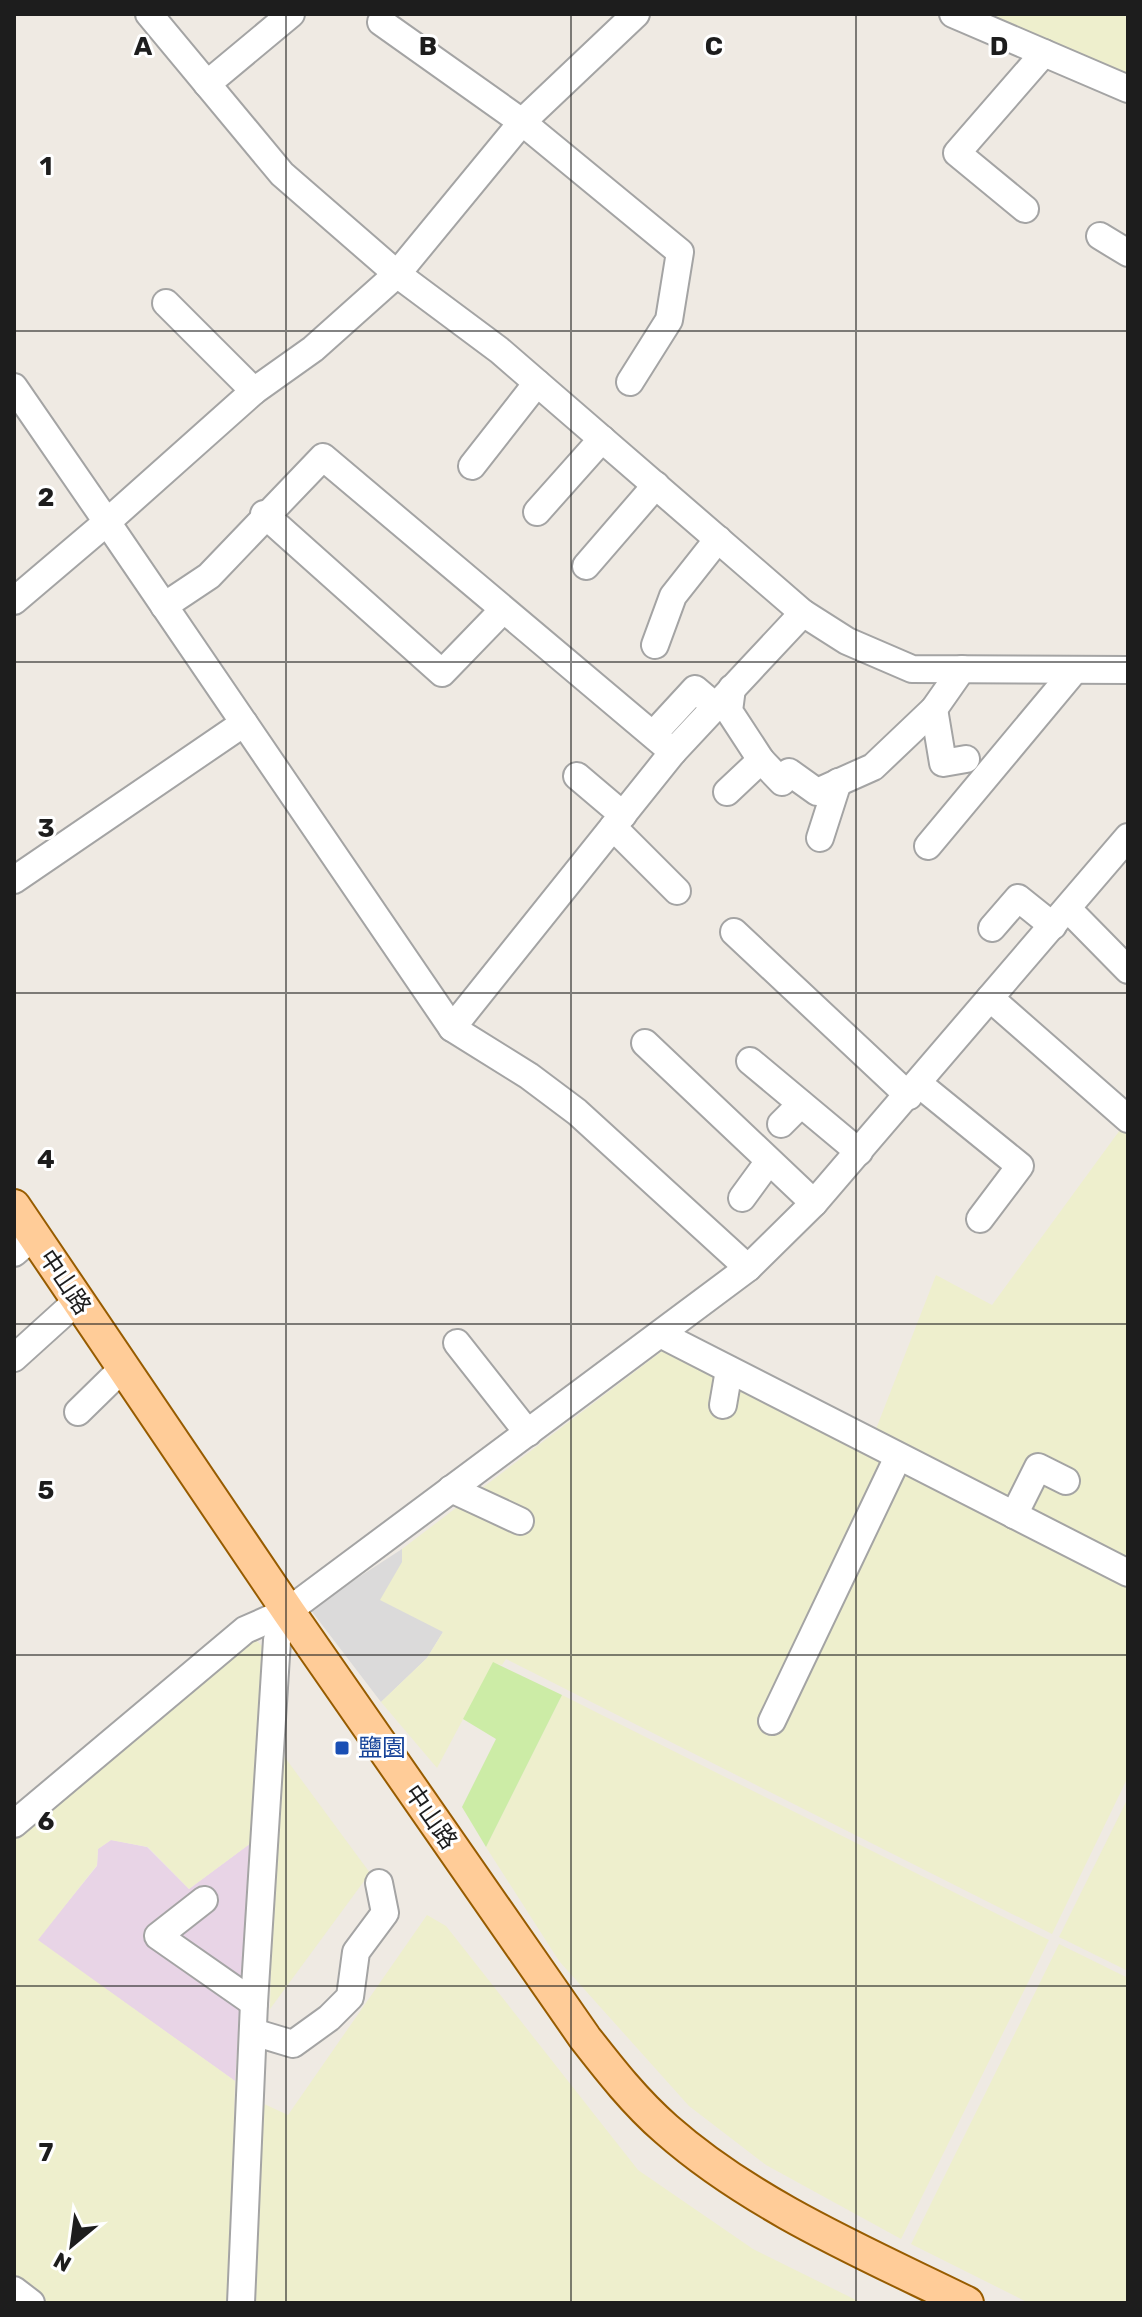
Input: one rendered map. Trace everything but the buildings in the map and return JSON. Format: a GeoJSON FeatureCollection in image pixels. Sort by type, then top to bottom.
{"type":"FeatureCollection","features":[{"type":"Feature","properties":{"kind":"main road","name":"中山路"},"geometry":{"type":"LineString","coordinates":[[14,1206],[24,1244],[77,1301],[585,2038],[641,2105],[688,2148],[754,2192],[860,2251],[967,2303]]}},
{"type":"Feature","properties":{"kind":"street"},"geometry":{"type":"LineString","coordinates":[[149,14],[282,174],[397,274],[537,383],[803,613],[847,641],[912,669],[1128,670]]}},
{"type":"Feature","properties":{"kind":"street"},"geometry":{"type":"LineString","coordinates":[[207,84],[291,14]]}},
{"type":"Feature","properties":{"kind":"street"},"geometry":{"type":"LineString","coordinates":[[14,601],[254,391],[313,349],[397,274],[522,122],[636,14]]}},
{"type":"Feature","properties":{"kind":"street"},"geometry":{"type":"LineString","coordinates":[[953,14],[1128,89]]}},
{"type":"Feature","properties":{"kind":"street"},"geometry":{"type":"LineString","coordinates":[[381,22],[522,122],[680,252],[669,320],[630,382]]}},
{"type":"Feature","properties":{"kind":"street"},"geometry":{"type":"LineString","coordinates":[[1025,209],[957,153],[1044,53]]}},
{"type":"Feature","properties":{"kind":"street"},"geometry":{"type":"LineString","coordinates":[[1100,236],[1128,253]]}},
{"type":"Feature","properties":{"kind":"street"},"geometry":{"type":"LineString","coordinates":[[166,303],[254,391]]}},
{"type":"Feature","properties":{"kind":"street"},"geometry":{"type":"LineString","coordinates":[[472,466],[537,383]]}},
{"type":"Feature","properties":{"kind":"street"},"geometry":{"type":"LineString","coordinates":[[14,387],[452,1028],[529,1076],[577,1112],[748,1268]]}},
{"type":"Feature","properties":{"kind":"street"},"geometry":{"type":"LineString","coordinates":[[537,512],[602,439]]}},
{"type":"Feature","properties":{"kind":"street"},"geometry":{"type":"LineString","coordinates":[[164,606],[209,576],[264,514],[323,457],[673,752]]}},
{"type":"Feature","properties":{"kind":"street"},"geometry":{"type":"LineString","coordinates":[[586,566],[656,485]]}},
{"type":"Feature","properties":{"kind":"street"},"geometry":{"type":"LineString","coordinates":[[264,514],[442,673],[502,611]]}},
{"type":"Feature","properties":{"kind":"street"},"geometry":{"type":"LineString","coordinates":[[655,645],[673,596],[718,539]]}},
{"type":"Feature","properties":{"kind":"street"},"geometry":{"type":"LineString","coordinates":[[452,1028],[673,752],[803,613]]}},
{"type":"Feature","properties":{"kind":"street"},"geometry":{"type":"LineString","coordinates":[[724,697],[729,711],[761,760],[782,782],[789,772],[817,792],[873,767],[934,709],[962,669]]}},
{"type":"Feature","properties":{"kind":"street"},"geometry":{"type":"LineString","coordinates":[[928,846],[1074,671]]}},
{"type":"Feature","properties":{"kind":"street"},"geometry":{"type":"LineString","coordinates":[[660,727],[695,689],[724,697]]}},
{"type":"Feature","properties":{"kind":"street"},"geometry":{"type":"LineString","coordinates":[[934,709],[943,763],[966,759]]}},
{"type":"Feature","properties":{"kind":"street"},"geometry":{"type":"LineString","coordinates":[[14,880],[244,723]]}},
{"type":"Feature","properties":{"kind":"street"},"geometry":{"type":"LineString","coordinates":[[727,792],[761,760]]}},
{"type":"Feature","properties":{"kind":"street"},"geometry":{"type":"LineString","coordinates":[[577,776],[677,891]]}},
{"type":"Feature","properties":{"kind":"street"},"geometry":{"type":"LineString","coordinates":[[820,838],[838,782]]}},
{"type":"Feature","properties":{"kind":"street"},"geometry":{"type":"LineString","coordinates":[[14,1824],[245,1630],[288,1611],[748,1268],[814,1203],[914,1090],[1128,837]]}},
{"type":"Feature","properties":{"kind":"street"},"geometry":{"type":"LineString","coordinates":[[992,928],[1018,898],[1060,917],[1128,970]]}},
{"type":"Feature","properties":{"kind":"street"},"geometry":{"type":"LineString","coordinates":[[734,932],[914,1090],[1020,1166],[980,1219]]}},
{"type":"Feature","properties":{"kind":"street"},"geometry":{"type":"LineString","coordinates":[[990,998],[1128,1119]]}},
{"type":"Feature","properties":{"kind":"street"},"geometry":{"type":"LineString","coordinates":[[645,1043],[814,1203]]}},
{"type":"Feature","properties":{"kind":"street"},"geometry":{"type":"LineString","coordinates":[[750,1061],[859,1152]]}},
{"type":"Feature","properties":{"kind":"street"},"geometry":{"type":"LineString","coordinates":[[781,1124],[801,1104]]}},
{"type":"Feature","properties":{"kind":"street"},"geometry":{"type":"LineString","coordinates":[[742,1198],[769,1161]]}},
{"type":"Feature","properties":{"kind":"street"},"geometry":{"type":"LineString","coordinates":[[14,1358],[77,1301]]}},
{"type":"Feature","properties":{"kind":"street"},"geometry":{"type":"LineString","coordinates":[[662,1335],[1128,1573]]}},
{"type":"Feature","properties":{"kind":"street"},"geometry":{"type":"LineString","coordinates":[[457,1343],[528,1433]]}},
{"type":"Feature","properties":{"kind":"street"},"geometry":{"type":"LineString","coordinates":[[78,1412],[123,1368]]}},
{"type":"Feature","properties":{"kind":"street"},"geometry":{"type":"LineString","coordinates":[[723,1405],[729,1370]]}},
{"type":"Feature","properties":{"kind":"street"},"geometry":{"type":"LineString","coordinates":[[772,1721],[898,1457]]}},
{"type":"Feature","properties":{"kind":"street"},"geometry":{"type":"LineString","coordinates":[[1014,1515],[1038,1467],[1066,1481]]}},
{"type":"Feature","properties":{"kind":"street"},"geometry":{"type":"LineString","coordinates":[[451,1489],[520,1521]]}},
{"type":"Feature","properties":{"kind":"street"},"geometry":{"type":"LineString","coordinates":[[241,2303],[254,2003],[277,1640],[288,1611]]}},
{"type":"Feature","properties":{"kind":"street"},"geometry":{"type":"LineString","coordinates":[[253,2032],[293,2044],[329,2018],[350,1997],[356,1952],[385,1913],[379,1883]]}},
{"type":"Feature","properties":{"kind":"street"},"geometry":{"type":"LineString","coordinates":[[204,1900],[158,1936],[254,2003]]}},
{"type":"Feature","properties":{"kind":"street"},"geometry":{"type":"LineString","coordinates":[[14,2290],[31,2303]]}},
{"type":"Feature","properties":{"kind":"shaded area"},"geometry":{"type":"Polygon","coordinates":[[[402,1549],[402,1562],[443,1632],[427,1658],[381,1702],[310,1609],[402,1549]]]}},
{"type":"Feature","properties":{"kind":"shaded area"},"geometry":{"type":"Polygon","coordinates":[[[111,1840],[147,1847],[189,1889],[251,1843],[235,2081],[37,1940],[97,1866],[98,1849],[111,1840]]]}},
{"type":"Feature","properties":{"kind":"green space"},"geometry":{"type":"Polygon","coordinates":[[[982,14],[1128,14],[1128,75],[982,14]]]}},
{"type":"Feature","properties":{"kind":"green space"},"geometry":{"type":"Polygon","coordinates":[[[1128,1119],[1128,1557],[876,1429],[936,1275],[992,1305],[1128,1119]]]}},
{"type":"Feature","properties":{"kind":"green space"},"geometry":{"type":"Polygon","coordinates":[[[666,1348],[1128,1580],[1128,1777],[1052,1934],[506,1659],[502,1665],[493,1663],[437,1768],[381,1702],[427,1658],[443,1632],[380,1600],[402,1562],[402,1549],[666,1348]]]}},
{"type":"Feature","properties":{"kind":"green space"},"geometry":{"type":"Polygon","coordinates":[[[254,1638],[263,1647],[251,1843],[189,1889],[148,1847],[111,1840],[98,1849],[97,1865],[38,1940],[235,2081],[229,2303],[46,2303],[14,2278],[14,1840],[254,1638]]]}},
{"type":"Feature","properties":{"kind":"green space"},"geometry":{"type":"Polygon","coordinates":[[[493,1662],[562,1695],[486,1847],[462,1807],[496,1739],[463,1719],[493,1662]]]}},
{"type":"Feature","properties":{"kind":"green space"},"geometry":{"type":"Polygon","coordinates":[[[562,1695],[1049,1940],[901,2239],[766,2165],[689,2106],[559,1961],[486,1847],[562,1695]]]}},
{"type":"Feature","properties":{"kind":"green space"},"geometry":{"type":"Polygon","coordinates":[[[275,1744],[370,1873],[270,2009],[275,1744]]]}},
{"type":"Feature","properties":{"kind":"green space"},"geometry":{"type":"Polygon","coordinates":[[[1128,1798],[1128,1971],[1059,1937],[1128,1798]]]}},
{"type":"Feature","properties":{"kind":"green space"},"geometry":{"type":"Polygon","coordinates":[[[427,1915],[446,1926],[638,2170],[753,2249],[862,2303],[254,2303],[262,2103],[288,2115],[427,1915]]]}},
{"type":"Feature","properties":{"kind":"green space"},"geometry":{"type":"Polygon","coordinates":[[[1059,1944],[1128,1978],[1128,2303],[1029,2303],[911,2244],[1059,1944]]]}},
{"type":"Feature","properties":{"kind":"place","name":"鹽園"},"geometry":{"type":"Point","coordinates":[342,1748]}}]}
